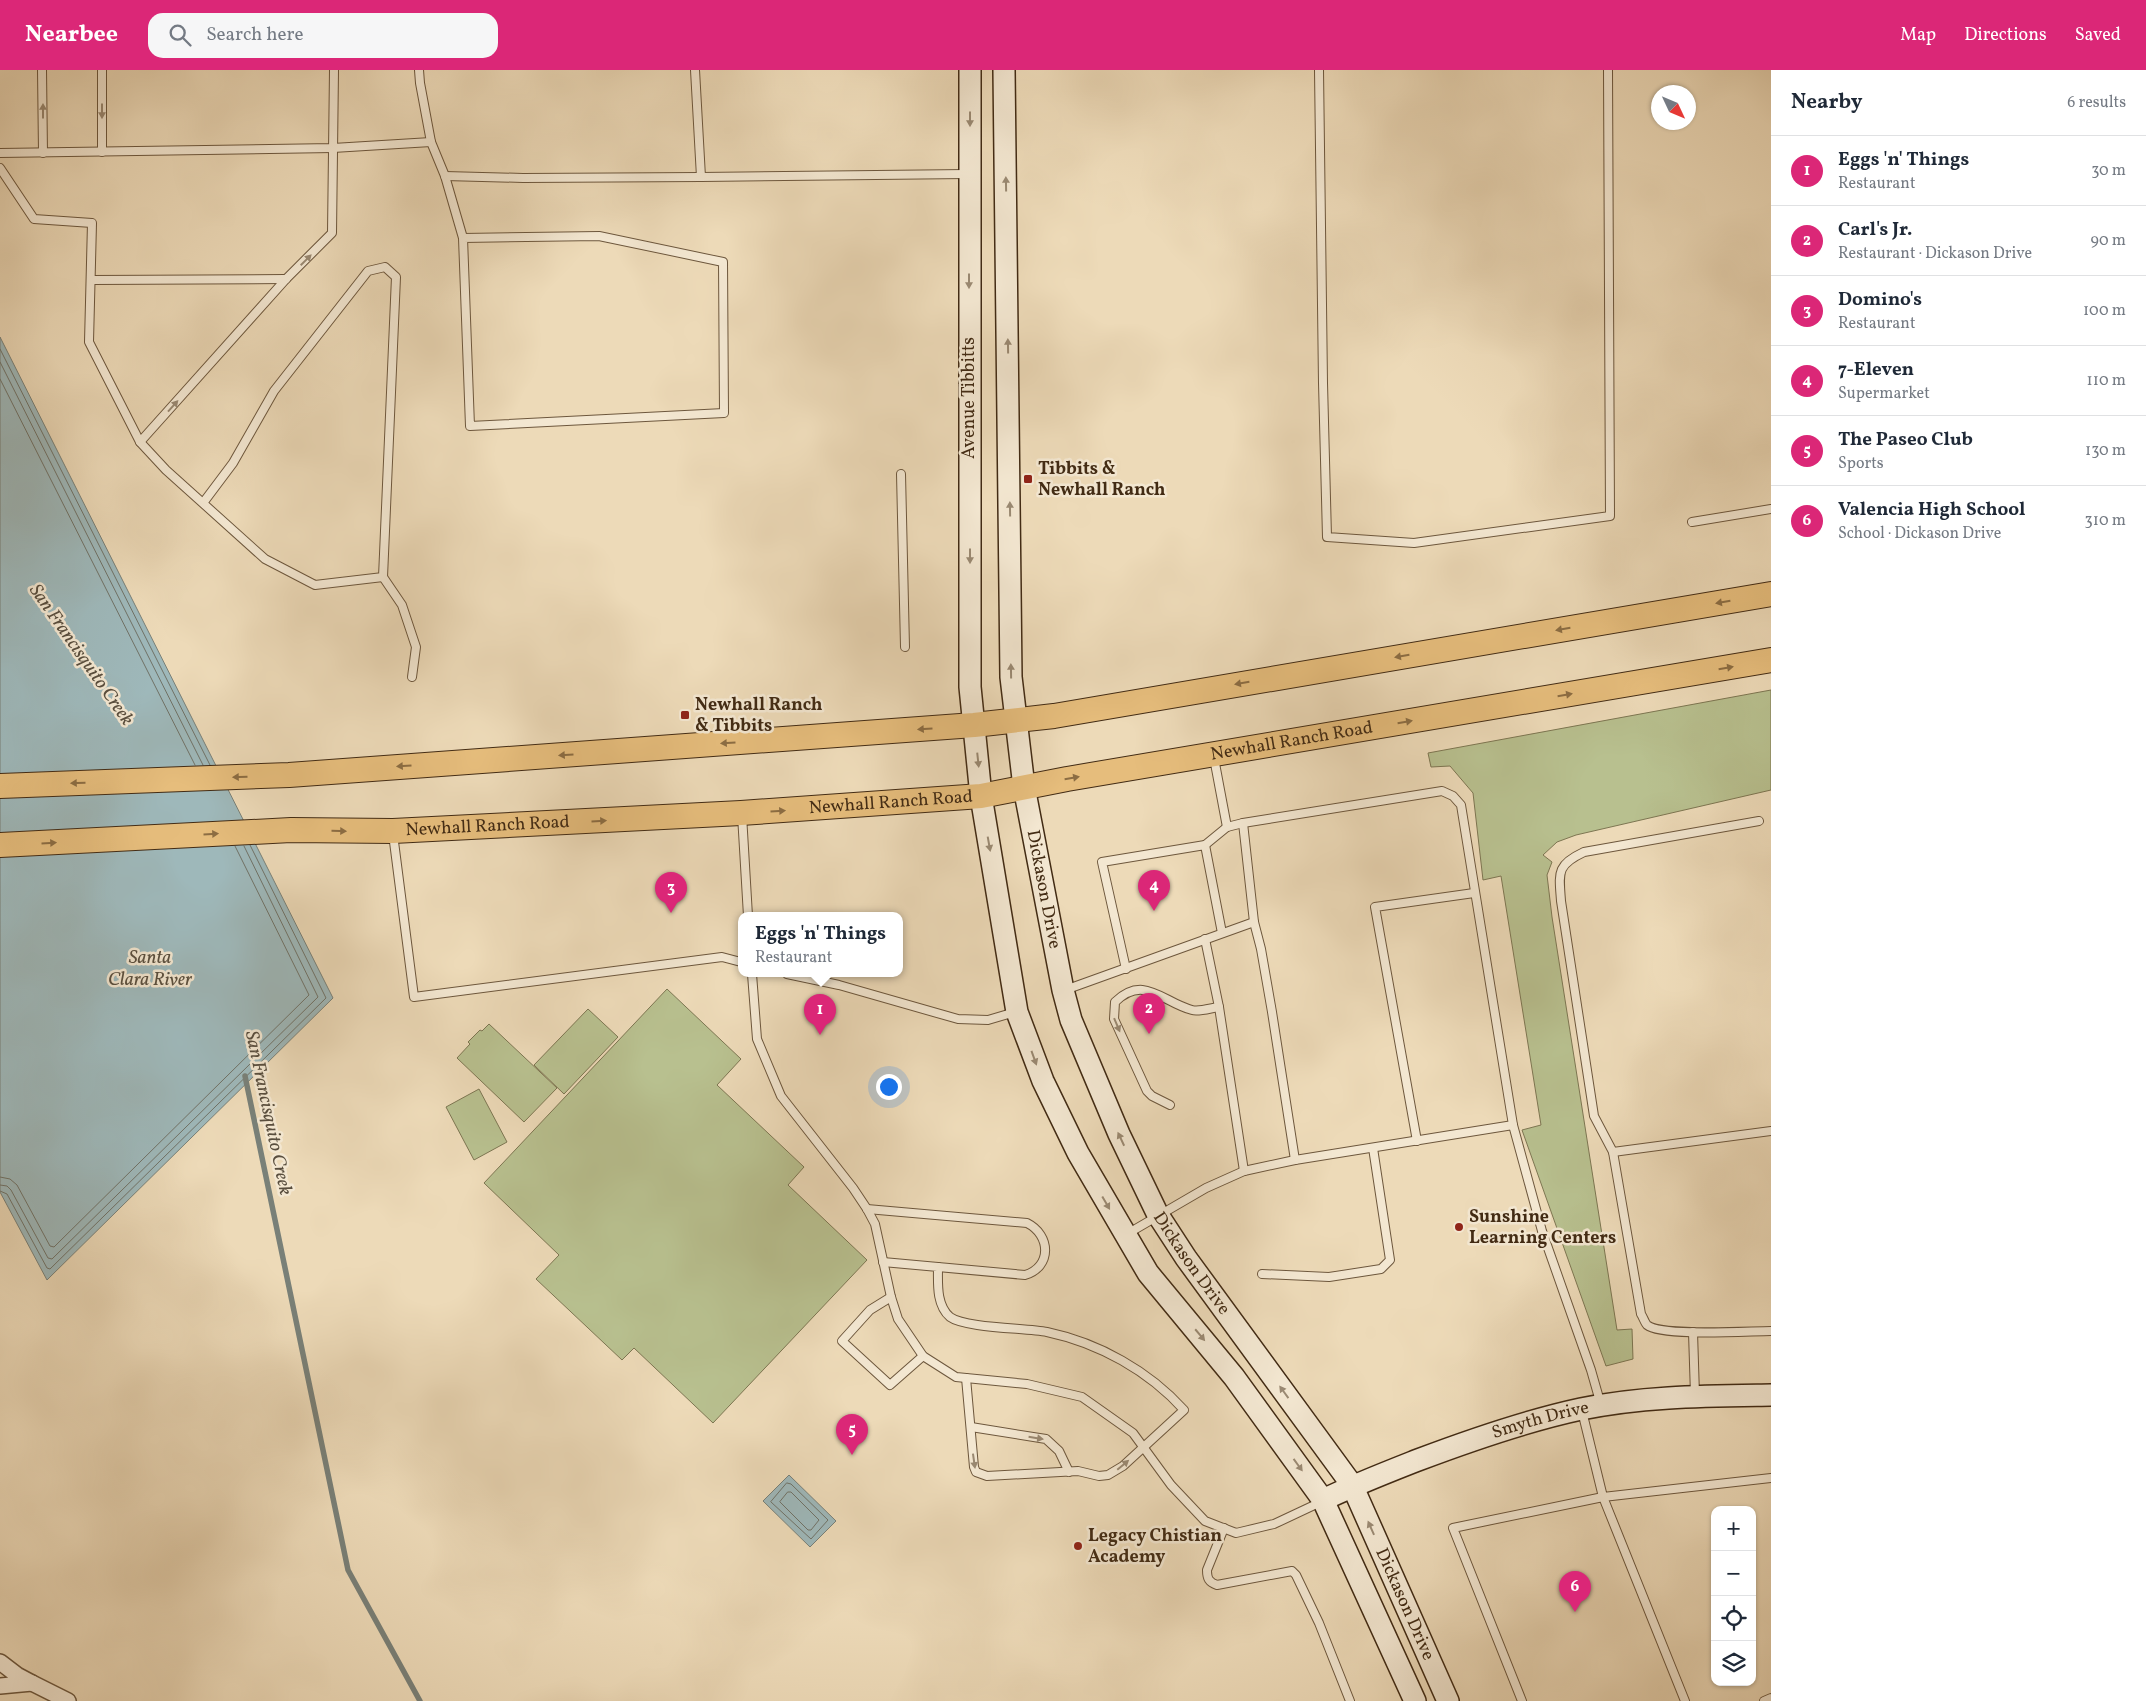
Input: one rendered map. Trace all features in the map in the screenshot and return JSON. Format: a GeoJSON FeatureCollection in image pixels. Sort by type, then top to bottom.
{"type":"FeatureCollection","features":[{"type":"Feature","properties":{"kind":"main road"},"geometry":{"type":"LineString","coordinates":[[0,786],[289,775],[974,725],[1054,716],[1771,594]]}},
{"type":"Feature","properties":{"kind":"main road","name":"Newhall Ranch Road"},"geometry":{"type":"LineString","coordinates":[[0,845],[290,830],[393,831],[742,813],[981,796],[1214,754],[1771,660]]}},
{"type":"Feature","properties":{"kind":"street","name":"Avenue Tibbitts"},"geometry":{"type":"LineString","coordinates":[[970,70],[970,672],[981,796]]}},
{"type":"Feature","properties":{"kind":"street"},"geometry":{"type":"LineString","coordinates":[[1004,70],[1011,677],[1016,720]]}},
{"type":"Feature","properties":{"kind":"street","name":"Dickason Drive"},"geometry":{"type":"LineString","coordinates":[[1016,720],[1024,787],[1070,1020],[1118,1134],[1158,1215],[1186,1258],[1352,1485],[1448,1701]]}},
{"type":"Feature","properties":{"kind":"street","name":"Dickason Drive"},"geometry":{"type":"LineString","coordinates":[[981,796],[1017,1012],[1043,1081],[1078,1153],[1148,1273],[1234,1377],[1323,1500],[1415,1701]]}},
{"type":"Feature","properties":{"kind":"street","name":"Smyth Drive"},"geometry":{"type":"LineString","coordinates":[[1323,1500],[1352,1485],[1442,1451],[1513,1427],[1591,1408],[1695,1396],[1771,1396]]}},
{"type":"Feature","properties":{"kind":"street"},"geometry":{"type":"LineString","coordinates":[[0,1662],[17,1675],[68,1701]]}},
{"type":"Feature","properties":{"kind":"street"},"geometry":{"type":"LineString","coordinates":[[0,1686],[32,1683]]}},
{"type":"Feature","properties":{"kind":"lane"},"geometry":{"type":"LineString","coordinates":[[42,70],[43,153]]}},
{"type":"Feature","properties":{"kind":"lane"},"geometry":{"type":"LineString","coordinates":[[102,70],[102,152]]}},
{"type":"Feature","properties":{"kind":"lane"},"geometry":{"type":"LineString","coordinates":[[140,442],[286,279],[332,233],[334,70]]}},
{"type":"Feature","properties":{"kind":"lane"},"geometry":{"type":"LineString","coordinates":[[419,70],[431,142],[445,176],[463,238],[470,426],[724,413],[723,262],[599,236],[463,238]]}},
{"type":"Feature","properties":{"kind":"lane"},"geometry":{"type":"LineString","coordinates":[[695,70],[701,177]]}},
{"type":"Feature","properties":{"kind":"lane"},"geometry":{"type":"LineString","coordinates":[[1320,70],[1327,537],[1414,543],[1610,516],[1608,70]]}},
{"type":"Feature","properties":{"kind":"lane"},"geometry":{"type":"LineString","coordinates":[[0,153],[333,148],[431,142]]}},
{"type":"Feature","properties":{"kind":"lane"},"geometry":{"type":"LineString","coordinates":[[0,168],[34,219],[92,223],[89,342],[140,442],[166,470],[265,559],[315,585],[383,577]]}},
{"type":"Feature","properties":{"kind":"lane"},"geometry":{"type":"LineString","coordinates":[[445,176],[522,178],[970,174]]}},
{"type":"Feature","properties":{"kind":"lane"},"geometry":{"type":"LineString","coordinates":[[203,503],[233,464],[274,391],[368,272],[386,267],[396,277],[383,577],[402,605],[416,647],[412,677]]}},
{"type":"Feature","properties":{"kind":"lane"},"geometry":{"type":"LineString","coordinates":[[91,280],[286,279]]}},
{"type":"Feature","properties":{"kind":"lane"},"geometry":{"type":"LineString","coordinates":[[901,474],[905,646]]}},
{"type":"Feature","properties":{"kind":"lane"},"geometry":{"type":"LineString","coordinates":[[1692,522],[1771,509]]}},
{"type":"Feature","properties":{"kind":"lane"},"geometry":{"type":"LineString","coordinates":[[1214,754],[1227,827]]}},
{"type":"Feature","properties":{"kind":"lane"},"geometry":{"type":"LineString","coordinates":[[1126,969],[1102,862],[1205,845],[1227,827],[1243,823],[1442,791],[1453,796],[1461,805],[1513,1125],[1542,1231],[1591,1370],[1591,1408],[1603,1497],[1685,1701]]}},
{"type":"Feature","properties":{"kind":"lane"},"geometry":{"type":"LineString","coordinates":[[742,813],[748,912]]}},
{"type":"Feature","properties":{"kind":"lane"},"geometry":{"type":"LineString","coordinates":[[1759,822],[1584,852],[1568,859],[1559,875],[1561,901],[1594,1116],[1613,1152],[1641,1314],[1647,1324],[1659,1329],[1693,1332],[1771,1331]]}},
{"type":"Feature","properties":{"kind":"lane"},"geometry":{"type":"LineString","coordinates":[[1243,823],[1254,922],[1261,948],[1295,1160]]}},
{"type":"Feature","properties":{"kind":"lane"},"geometry":{"type":"LineString","coordinates":[[393,831],[414,997],[722,957],[738,961]]}},
{"type":"Feature","properties":{"kind":"lane"},"geometry":{"type":"LineString","coordinates":[[1205,845],[1222,933]]}},
{"type":"Feature","properties":{"kind":"lane"},"geometry":{"type":"LineString","coordinates":[[1417,1141],[1375,907],[1474,893]]}},
{"type":"Feature","properties":{"kind":"lane"},"geometry":{"type":"LineString","coordinates":[[1063,990],[1254,922]]}},
{"type":"Feature","properties":{"kind":"lane"},"geometry":{"type":"LineString","coordinates":[[1206,940],[1219,1007],[1244,1171]]}},
{"type":"Feature","properties":{"kind":"lane"},"geometry":{"type":"LineString","coordinates":[[752,977],[757,1039],[781,1096],[853,1188],[867,1209],[874,1224],[898,1319],[923,1356],[956,1377],[1027,1384],[1082,1397],[1133,1434],[1171,1485],[1205,1521],[1236,1533],[1274,1524],[1323,1500]]}},
{"type":"Feature","properties":{"kind":"lane"},"geometry":{"type":"LineString","coordinates":[[801,977],[839,985],[958,1019],[988,1020],[1017,1012]]}},
{"type":"Feature","properties":{"kind":"lane"},"geometry":{"type":"LineString","coordinates":[[1170,1104],[1152,1096],[1147,1090],[1114,1019],[1115,1002],[1122,995],[1139,989],[1150,990],[1193,1010],[1219,1007]]}},
{"type":"Feature","properties":{"kind":"lane"},"geometry":{"type":"LineString","coordinates":[[1125,1235],[1222,1179],[1244,1171],[1295,1160],[1513,1125]]}},
{"type":"Feature","properties":{"kind":"lane"},"geometry":{"type":"LineString","coordinates":[[1613,1152],[1771,1130]]}},
{"type":"Feature","properties":{"kind":"lane"},"geometry":{"type":"LineString","coordinates":[[1262,1274],[1329,1277],[1381,1268],[1390,1260],[1373,1148]]}},
{"type":"Feature","properties":{"kind":"lane"},"geometry":{"type":"LineString","coordinates":[[867,1209],[1027,1223],[1036,1227],[1042,1236],[1045,1250],[1042,1264],[1035,1272],[1024,1275],[883,1262]]}},
{"type":"Feature","properties":{"kind":"lane"},"geometry":{"type":"LineString","coordinates":[[938,1267],[940,1301],[950,1317],[958,1321],[975,1324],[1047,1332],[1087,1344],[1119,1359],[1160,1386],[1184,1410],[1123,1466],[1108,1475],[1099,1476],[1087,1472],[982,1475],[976,1472],[974,1467],[966,1378]]}},
{"type":"Feature","properties":{"kind":"lane"},"geometry":{"type":"LineString","coordinates":[[891,1297],[870,1310],[842,1341],[890,1385],[923,1356]]}},
{"type":"Feature","properties":{"kind":"lane"},"geometry":{"type":"LineString","coordinates":[[1693,1332],[1695,1396]]}},
{"type":"Feature","properties":{"kind":"lane"},"geometry":{"type":"LineString","coordinates":[[971,1427],[1046,1440],[1059,1451],[1069,1472]]}},
{"type":"Feature","properties":{"kind":"lane"},"geometry":{"type":"LineString","coordinates":[[1522,1701],[1453,1528],[1603,1497],[1771,1478]]}},
{"type":"Feature","properties":{"kind":"lane"},"geometry":{"type":"LineString","coordinates":[[1224,1528],[1207,1570],[1207,1577],[1217,1585],[1292,1571],[1296,1575],[1319,1623],[1350,1701]]}},
{"type":"Feature","properties":{"kind":"lane"},"geometry":{"type":"LineString","coordinates":[[1764,1701],[1771,1698]]}},
{"type":"Feature","properties":{"kind":"green space"},"geometry":{"type":"Polygon","coordinates":[[[1771,690],[1771,790],[1576,835],[1557,842],[1543,855],[1552,862],[1547,875],[1552,917],[1617,1330],[1632,1329],[1633,1359],[1606,1366],[1522,1130],[1541,1125],[1501,876],[1483,880],[1473,793],[1450,766],[1431,767],[1428,753],[1771,690]]]}},
{"type":"Feature","properties":{"kind":"green space"},"geometry":{"type":"Polygon","coordinates":[[[667,989],[741,1059],[717,1085],[804,1167],[788,1185],[867,1260],[713,1423],[634,1348],[622,1360],[536,1279],[559,1255],[484,1183],[667,989]]]}},
{"type":"Feature","properties":{"kind":"green space"},"geometry":{"type":"Polygon","coordinates":[[[588,1009],[618,1037],[564,1094],[534,1065],[588,1009]]]}},
{"type":"Feature","properties":{"kind":"green space"},"geometry":{"type":"Polygon","coordinates":[[[489,1024],[557,1088],[524,1122],[457,1058],[470,1044],[468,1042],[489,1024]]]}},
{"type":"Feature","properties":{"kind":"green space"},"geometry":{"type":"Polygon","coordinates":[[[479,1089],[507,1142],[474,1160],[446,1107],[479,1089]]]}},
{"type":"Feature","properties":{"kind":"water","name":"Santa Clara River"},"geometry":{"type":"Polygon","coordinates":[[[0,337],[333,998],[47,1280],[0,1192],[0,337]]]}},
{"type":"Feature","properties":{"kind":"water"},"geometry":{"type":"Polygon","coordinates":[[[789,1475],[836,1521],[810,1547],[763,1501],[789,1475]]]}},
{"type":"Feature","properties":{"kind":"waterway","name":"San Francisquito Creek"},"geometry":{"type":"LineString","coordinates":[[245,1076],[348,1570],[420,1701]]}},
{"type":"Feature","properties":{"kind":"place","name":"Tibbits & Newhall Ranch"},"geometry":{"type":"Point","coordinates":[1028,479]}},
{"type":"Feature","properties":{"kind":"place","name":"Newhall Ranch & Tibbits"},"geometry":{"type":"Point","coordinates":[685,715]}},
{"type":"Feature","properties":{"kind":"place","name":"7-Eleven"},"geometry":{"type":"Point","coordinates":[1154,911]}},
{"type":"Feature","properties":{"kind":"place","name":"Domino's"},"geometry":{"type":"Point","coordinates":[671,913]}},
{"type":"Feature","properties":{"kind":"place","name":"Carl's Jr."},"geometry":{"type":"Point","coordinates":[1149,1034]}},
{"type":"Feature","properties":{"kind":"place","name":"Eggs 'n' Things"},"geometry":{"type":"Point","coordinates":[820,1035]}},
{"type":"Feature","properties":{"kind":"place","name":"Sunshine Learning Centers"},"geometry":{"type":"Point","coordinates":[1459,1227]}},
{"type":"Feature","properties":{"kind":"place","name":"The Paseo Club"},"geometry":{"type":"Point","coordinates":[852,1455]}},
{"type":"Feature","properties":{"kind":"place","name":"Legacy Chistian Academy"},"geometry":{"type":"Point","coordinates":[1078,1546]}},
{"type":"Feature","properties":{"kind":"place","name":"Valencia High School"},"geometry":{"type":"Point","coordinates":[1575,1612]}}]}
